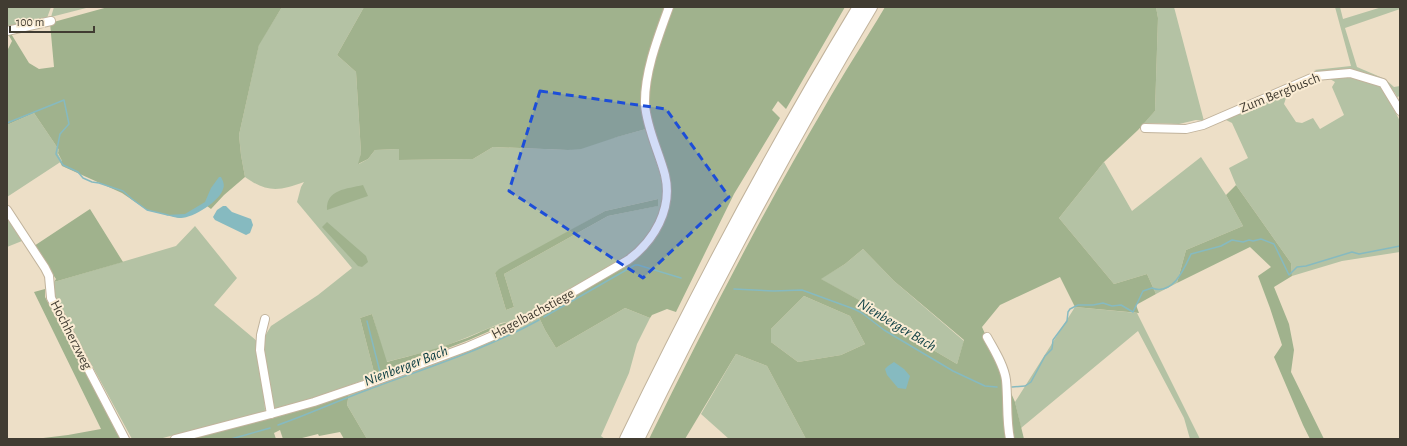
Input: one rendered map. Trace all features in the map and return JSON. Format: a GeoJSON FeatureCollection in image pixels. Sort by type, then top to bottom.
{"type":"FeatureCollection","features":[{"type":"Feature","properties":{"kind":"highway"},"geometry":{"type":"LineString","coordinates":[[638,439],[794,128],[859,7]]}},
{"type":"Feature","properties":{"kind":"highway"},"geometry":{"type":"LineString","coordinates":[[626,439],[710,272],[794,128],[871,7]]}},
{"type":"Feature","properties":{"kind":"street","name":"Hagelbachstiege"},"geometry":{"type":"LineString","coordinates":[[174,439],[271,414],[364,385],[495,335],[598,278],[628,260],[641,249],[658,226],[666,198],[667,188],[647,115],[645,94],[654,51],[669,7]]}},
{"type":"Feature","properties":{"kind":"street"},"geometry":{"type":"LineString","coordinates":[[7,31],[51,21]]}},
{"type":"Feature","properties":{"kind":"street","name":"Zum Bergbusch"},"geometry":{"type":"LineString","coordinates":[[1145,128],[1186,129],[1203,125],[1316,76],[1350,73],[1383,83],[1400,111]]}},
{"type":"Feature","properties":{"kind":"street","name":"Hochherzweg"},"geometry":{"type":"LineString","coordinates":[[7,210],[45,268],[50,280],[49,291],[51,298],[125,439]]}},
{"type":"Feature","properties":{"kind":"street"},"geometry":{"type":"LineString","coordinates":[[266,319],[260,340],[260,350],[271,414]]}},
{"type":"Feature","properties":{"kind":"street"},"geometry":{"type":"LineString","coordinates":[[987,337],[1000,362],[1006,379],[1007,421],[1010,439]]}},
{"type":"Feature","properties":{"kind":"highlighted area"},"geometry":{"type":"Polygon","coordinates":[[[540,91],[666,109],[729,197],[643,278],[509,191],[540,91]]]}},
{"type":"Feature","properties":{"kind":"green space"},"geometry":{"type":"Polygon","coordinates":[[[7,7],[51,7],[47,18],[7,28],[7,7]]]}},
{"type":"Feature","properties":{"kind":"green space"},"geometry":{"type":"Polygon","coordinates":[[[54,7],[90,7],[51,17],[54,7]]]}},
{"type":"Feature","properties":{"kind":"green space"},"geometry":{"type":"Polygon","coordinates":[[[108,7],[282,7],[259,45],[239,135],[245,177],[224,195],[211,209],[207,206],[180,218],[147,210],[122,193],[62,166],[60,162],[62,161],[58,153],[59,150],[34,113],[7,125],[7,51],[12,41],[8,34],[10,32],[29,63],[39,69],[54,67],[50,23],[108,7]]]}},
{"type":"Feature","properties":{"kind":"green space"},"geometry":{"type":"Polygon","coordinates":[[[282,7],[364,7],[337,55],[356,72],[361,153],[359,164],[368,159],[375,150],[399,149],[400,160],[473,159],[493,147],[568,150],[646,129],[660,174],[663,189],[662,209],[654,230],[638,250],[532,312],[513,321],[501,323],[437,349],[386,362],[372,314],[360,318],[375,376],[317,397],[275,409],[263,355],[265,336],[271,326],[318,295],[352,268],[297,202],[304,182],[281,189],[274,189],[260,186],[245,177],[239,135],[259,44],[282,7]],[[658,199],[605,211],[495,273],[506,310],[514,307],[504,274],[608,216],[657,206],[658,199]]]}},
{"type":"Feature","properties":{"kind":"green space"},"geometry":{"type":"Polygon","coordinates":[[[364,7],[664,7],[647,63],[643,118],[646,129],[581,149],[568,150],[493,147],[473,159],[399,160],[399,149],[375,150],[368,159],[358,164],[361,153],[356,72],[337,55],[364,7]]]}},
{"type":"Feature","properties":{"kind":"green space"},"geometry":{"type":"Polygon","coordinates":[[[669,7],[845,7],[786,109],[778,101],[772,110],[780,118],[734,194],[676,312],[667,309],[652,315],[650,318],[625,308],[556,348],[537,313],[646,244],[666,198],[645,94],[669,7]]]}},
{"type":"Feature","properties":{"kind":"green space"},"geometry":{"type":"Polygon","coordinates":[[[885,7],[1156,7],[1158,18],[1155,111],[1138,130],[1104,162],[1059,218],[1114,284],[1147,274],[1156,294],[1136,305],[1139,313],[1075,307],[1060,277],[1000,305],[982,327],[1015,402],[1024,439],[806,439],[767,366],[736,354],[685,439],[649,439],[755,230],[831,95],[885,7]],[[863,249],[845,264],[821,279],[870,306],[887,323],[957,364],[964,340],[894,281],[863,249]],[[804,296],[771,329],[771,342],[798,362],[841,355],[865,344],[850,316],[804,296]]]}},
{"type":"Feature","properties":{"kind":"green space"},"geometry":{"type":"Polygon","coordinates":[[[1156,7],[1174,7],[1204,121],[1196,120],[1179,124],[1144,123],[1155,111],[1158,18],[1156,7]]]}},
{"type":"Feature","properties":{"kind":"green space"},"geometry":{"type":"Polygon","coordinates":[[[1335,7],[1340,7],[1343,19],[1382,7],[1400,7],[1400,9],[1345,28],[1357,67],[1385,79],[1394,87],[1400,86],[1400,96],[1397,97],[1387,85],[1353,71],[1319,72],[1314,70],[1351,66],[1335,7]]]}},
{"type":"Feature","properties":{"kind":"green space"},"geometry":{"type":"Polygon","coordinates":[[[1349,77],[1381,86],[1400,121],[1400,252],[1342,261],[1292,276],[1291,263],[1236,185],[1229,168],[1248,158],[1232,123],[1224,119],[1288,92],[1284,104],[1296,122],[1302,123],[1313,118],[1320,129],[1344,115],[1332,87],[1335,82],[1330,79],[1349,77]]]}},
{"type":"Feature","properties":{"kind":"green space"},"geometry":{"type":"Polygon","coordinates":[[[34,113],[59,150],[58,154],[62,161],[7,197],[7,125],[34,113]]]}},
{"type":"Feature","properties":{"kind":"green space"},"geometry":{"type":"Polygon","coordinates":[[[1201,157],[1226,195],[1243,226],[1186,250],[1177,283],[1156,294],[1147,274],[1114,284],[1059,218],[1104,162],[1132,211],[1201,157]]]}},
{"type":"Feature","properties":{"kind":"green space"},"geometry":{"type":"Polygon","coordinates":[[[363,185],[368,196],[327,210],[330,198],[334,194],[344,189],[363,185]]]}},
{"type":"Feature","properties":{"kind":"green space"},"geometry":{"type":"Polygon","coordinates":[[[1236,185],[1291,263],[1292,276],[1274,287],[1289,324],[1294,350],[1291,372],[1324,439],[1310,439],[1274,357],[1282,345],[1258,276],[1271,267],[1250,247],[1177,283],[1186,250],[1243,226],[1226,195],[1236,185]]]}},
{"type":"Feature","properties":{"kind":"green space"},"geometry":{"type":"Polygon","coordinates":[[[658,199],[658,206],[608,216],[504,274],[514,307],[506,310],[495,273],[499,269],[605,211],[658,199]]]}},
{"type":"Feature","properties":{"kind":"green space"},"geometry":{"type":"Polygon","coordinates":[[[90,209],[123,262],[54,282],[56,279],[34,246],[90,209]]]}},
{"type":"Feature","properties":{"kind":"green space"},"geometry":{"type":"Polygon","coordinates":[[[7,218],[22,241],[7,247],[7,218]]]}},
{"type":"Feature","properties":{"kind":"green space"},"geometry":{"type":"Polygon","coordinates":[[[327,222],[366,256],[368,262],[362,267],[358,266],[322,227],[327,222]]]}},
{"type":"Feature","properties":{"kind":"green space"},"geometry":{"type":"Polygon","coordinates":[[[195,226],[237,278],[214,305],[258,342],[258,360],[264,394],[265,411],[159,439],[132,439],[53,294],[54,282],[176,246],[195,226]]]}},
{"type":"Feature","properties":{"kind":"green space"},"geometry":{"type":"Polygon","coordinates":[[[863,249],[894,281],[964,341],[957,364],[887,323],[870,306],[820,279],[845,264],[863,249]]]}},
{"type":"Feature","properties":{"kind":"green space"},"geometry":{"type":"Polygon","coordinates":[[[45,289],[45,297],[121,439],[35,439],[101,429],[34,292],[45,289]]]}},
{"type":"Feature","properties":{"kind":"green space"},"geometry":{"type":"Polygon","coordinates":[[[804,296],[850,316],[865,344],[841,355],[798,362],[771,342],[771,329],[804,296]]]}},
{"type":"Feature","properties":{"kind":"green space"},"geometry":{"type":"Polygon","coordinates":[[[1075,307],[1137,313],[1200,439],[1190,439],[1184,418],[1138,331],[1021,428],[1015,402],[1075,307]]]}},
{"type":"Feature","properties":{"kind":"green space"},"geometry":{"type":"Polygon","coordinates":[[[625,308],[650,318],[637,344],[629,373],[601,436],[605,439],[367,439],[347,405],[349,393],[538,315],[556,348],[625,308]]]}},
{"type":"Feature","properties":{"kind":"green space"},"geometry":{"type":"Polygon","coordinates":[[[372,314],[387,362],[447,345],[495,326],[513,321],[469,340],[375,376],[360,318],[372,314]]]}},
{"type":"Feature","properties":{"kind":"green space"},"geometry":{"type":"Polygon","coordinates":[[[736,354],[767,366],[806,439],[729,439],[701,414],[736,354]]]}},
{"type":"Feature","properties":{"kind":"green space"},"geometry":{"type":"Polygon","coordinates":[[[349,393],[347,405],[367,439],[344,439],[340,432],[319,436],[318,434],[298,439],[283,439],[280,430],[274,433],[276,439],[186,439],[349,393]]]}},
{"type":"Feature","properties":{"kind":"water"},"geometry":{"type":"Polygon","coordinates":[[[219,177],[221,177],[224,186],[221,194],[212,203],[199,212],[186,217],[179,218],[166,215],[185,214],[205,202],[211,188],[219,177]]]}},
{"type":"Feature","properties":{"kind":"water"},"geometry":{"type":"Polygon","coordinates":[[[223,206],[226,206],[232,212],[251,219],[253,225],[250,233],[246,235],[215,220],[213,217],[217,210],[223,206]]]}},
{"type":"Feature","properties":{"kind":"water"},"geometry":{"type":"Polygon","coordinates":[[[894,362],[904,369],[910,376],[906,389],[898,388],[887,375],[885,369],[894,362]]]}},
{"type":"Feature","properties":{"kind":"waterway"},"geometry":{"type":"LineString","coordinates":[[7,123],[64,100],[69,124],[60,134],[56,154],[63,165],[78,172],[83,178],[92,182],[123,191],[147,210],[168,215]]}},
{"type":"Feature","properties":{"kind":"waterway","name":"Nienberger Bach"},"geometry":{"type":"LineString","coordinates":[[1012,387],[1025,386],[1031,382],[1045,356],[1052,349],[1053,340],[1067,321],[1068,312],[1070,309],[1078,305],[1103,303],[1112,306],[1121,305],[1133,312],[1143,291],[1152,288],[1166,288],[1172,285],[1185,267],[1191,254],[1221,246],[1232,240],[1243,242],[1261,239],[1274,244],[1289,275],[1297,267],[1306,266],[1352,252],[1359,254],[1400,246]]}},
{"type":"Feature","properties":{"kind":"waterway","name":"Nienberger Bach"},"geometry":{"type":"LineString","coordinates":[[544,317],[635,265],[681,278]]}},
{"type":"Feature","properties":{"kind":"waterway","name":"Nienberger Bach"},"geometry":{"type":"LineString","coordinates":[[734,289],[774,291],[802,290],[854,309],[862,313],[884,330],[953,371],[985,386],[997,387]]}},
{"type":"Feature","properties":{"kind":"waterway","name":"Nienberger Bach"},"geometry":{"type":"LineString","coordinates":[[278,425],[480,348],[539,320]]}},
{"type":"Feature","properties":{"kind":"waterway"},"geometry":{"type":"LineString","coordinates":[[367,321],[380,372]]}},
{"type":"Feature","properties":{"kind":"waterway","name":"Nienberger Bach"},"geometry":{"type":"LineString","coordinates":[[231,439],[270,428]]}}]}
